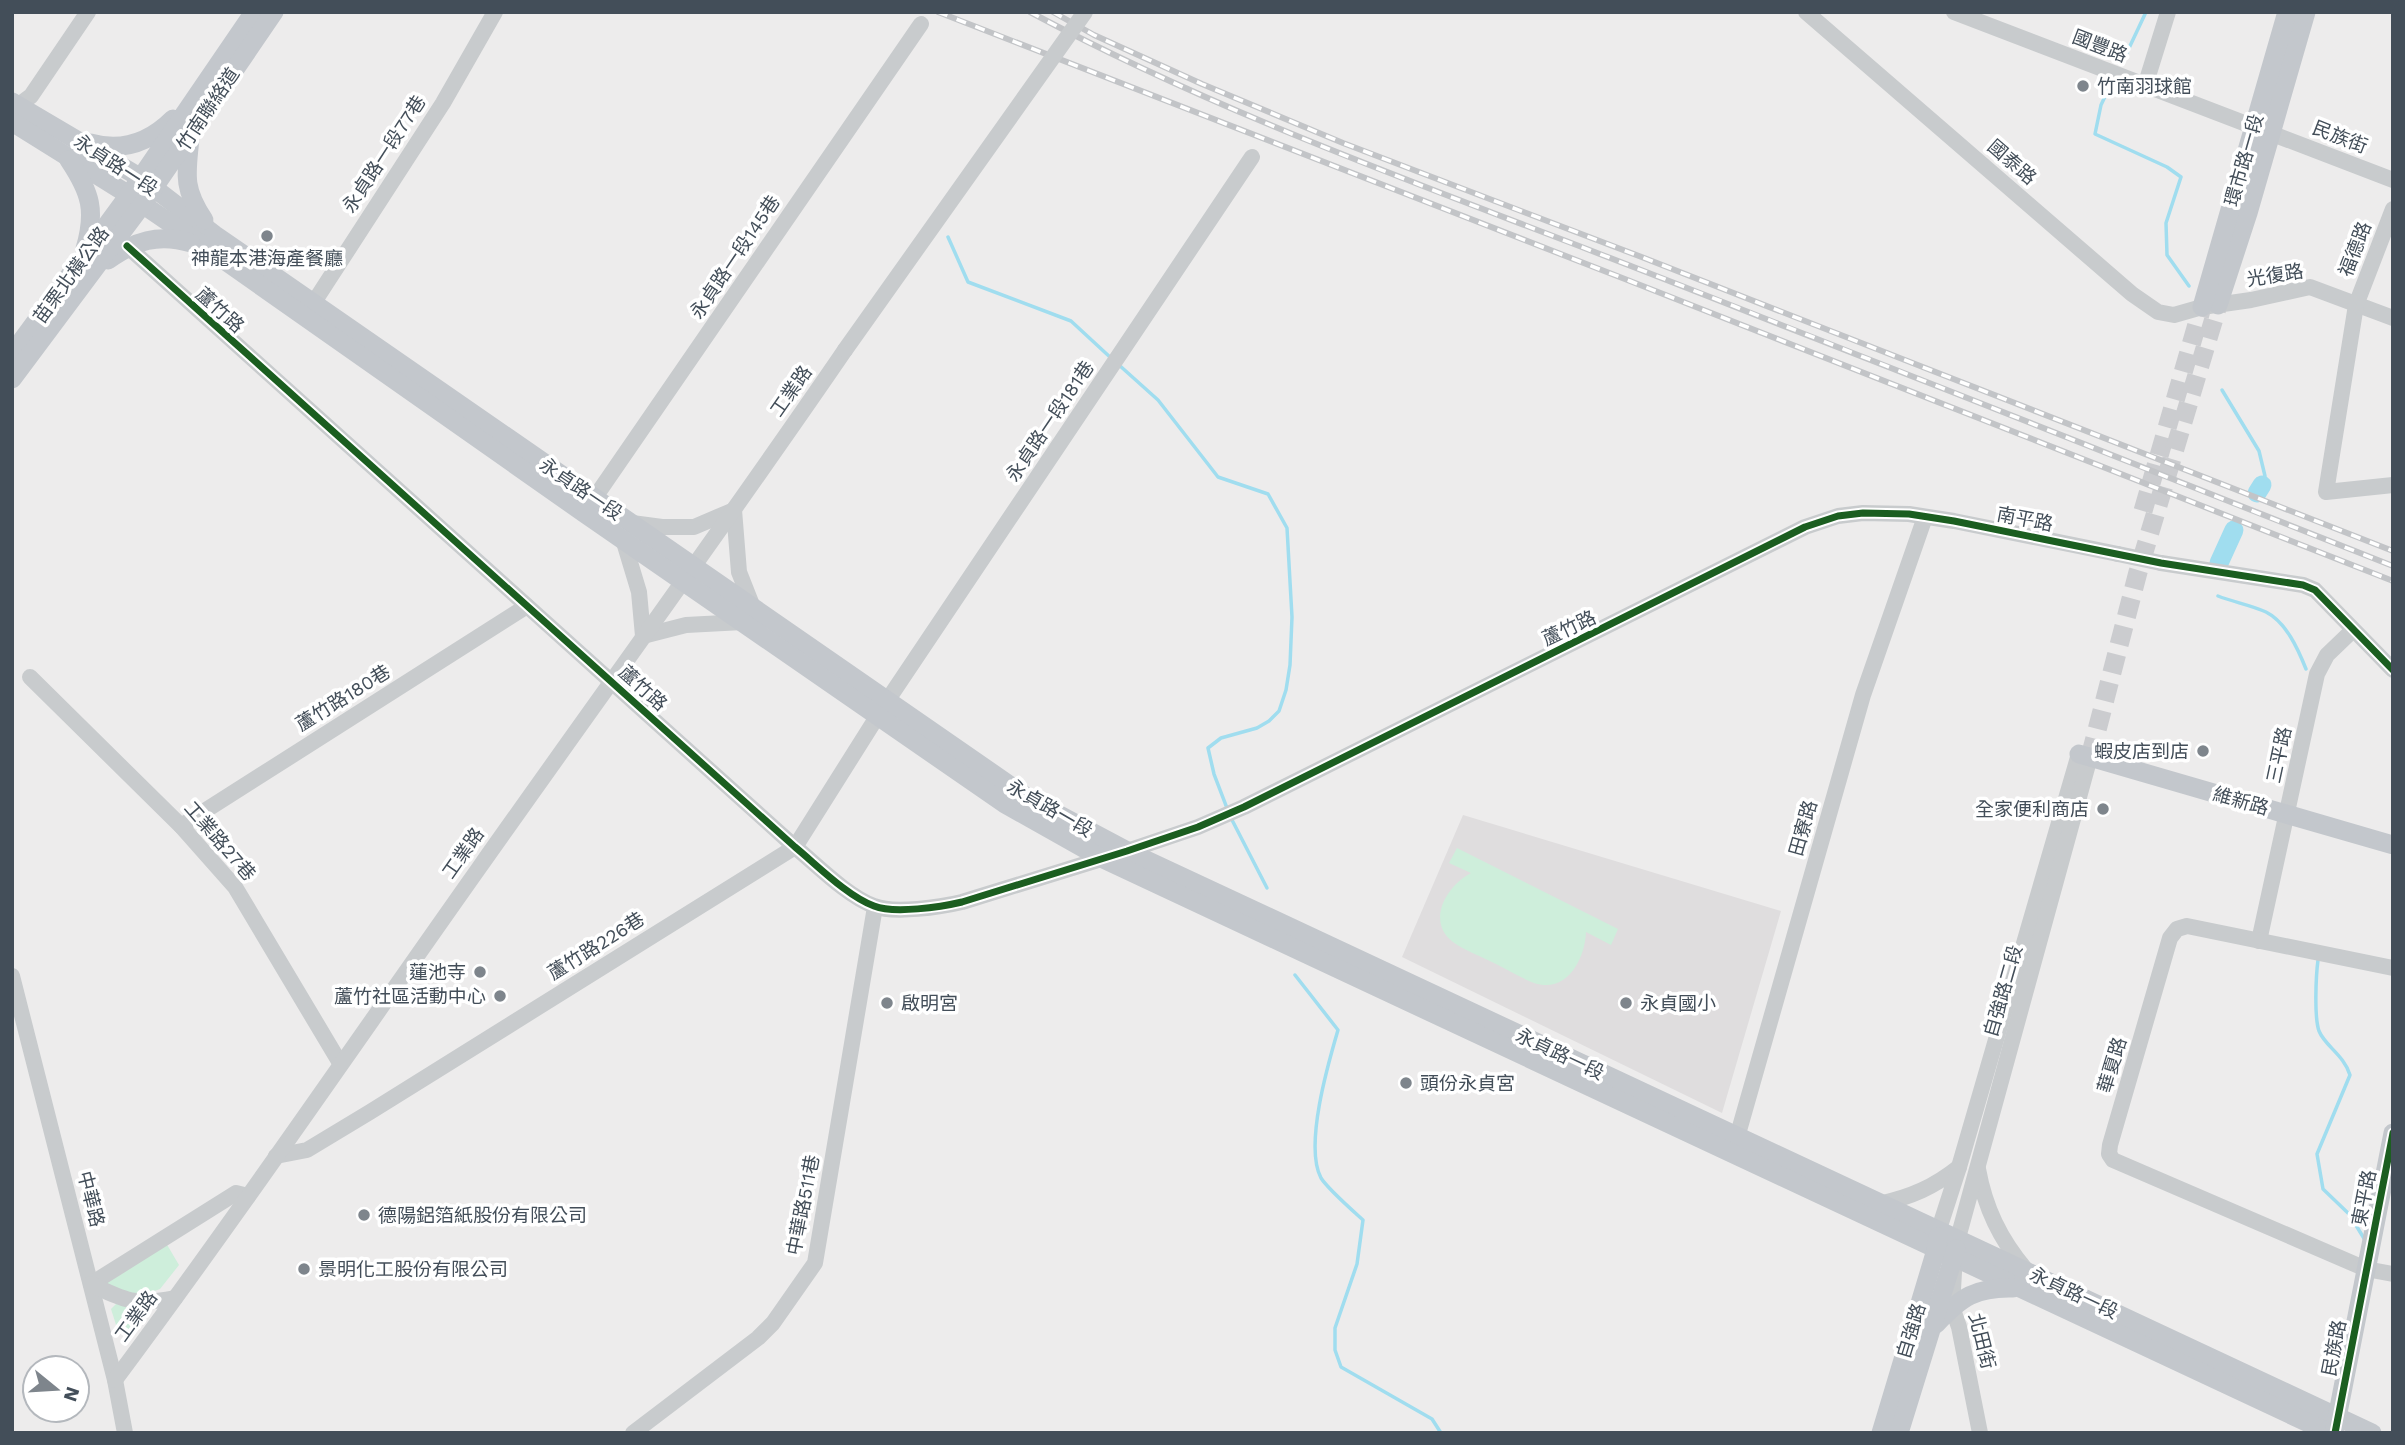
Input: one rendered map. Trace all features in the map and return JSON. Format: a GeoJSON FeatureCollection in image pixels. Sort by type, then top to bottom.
{"type":"FeatureCollection","features":[{"type":"Feature","properties":{"kind":"main road","name":"竹南聯絡道"},"geometry":{"type":"LineString","coordinates":[[135,200],[199,93],[254,12]]}},
{"type":"Feature","properties":{"kind":"main road","name":"竹南聯絡道"},"geometry":{"type":"LineString","coordinates":[[147,183],[191,133],[274,12]]}},
{"type":"Feature","properties":{"kind":"main road","name":"環市路一段"},"geometry":{"type":"LineString","coordinates":[[2262,129],[2287,12]]}},
{"type":"Feature","properties":{"kind":"main road","name":"環市路一段"},"geometry":{"type":"LineString","coordinates":[[2210,306],[2262,129],[2306,12]]}},
{"type":"Feature","properties":{"kind":"main road"},"geometry":{"type":"LineString","coordinates":[[191,133],[186,169],[187,188],[211,241],[157,238],[127,246],[89,264],[91,202],[71,146],[103,147],[138,143],[163,129],[199,93]]}},
{"type":"Feature","properties":{"kind":"main road","name":"永貞路一段"},"geometry":{"type":"LineString","coordinates":[[14,108],[71,146],[135,200],[211,241],[882,708],[1031,800],[1127,851],[1735,1145],[1936,1250],[1955,1259],[2023,1280]]}},
{"type":"Feature","properties":{"kind":"main road","name":"永貞路一段"},"geometry":{"type":"LineString","coordinates":[[71,146],[147,183],[211,241]]}},
{"type":"Feature","properties":{"kind":"main road","name":"苗栗北橫公路"},"geometry":{"type":"LineString","coordinates":[[12,379],[135,200]]}},
{"type":"Feature","properties":{"kind":"main road","name":"苗栗北橫公路"},"geometry":{"type":"LineString","coordinates":[[12,354],[89,264]]}},
{"type":"Feature","properties":{"kind":"main road","name":"永貞路一段"},"geometry":{"type":"LineString","coordinates":[[882,708],[1005,804],[1101,858],[1582,1073]]}},
{"type":"Feature","properties":{"kind":"main road","name":"維新路"},"geometry":{"type":"LineString","coordinates":[[2085,755],[2393,845]]}},
{"type":"Feature","properties":{"kind":"main road","name":"東平路"},"geometry":{"type":"LineString","coordinates":[[2379,1264],[2393,1133]]}},
{"type":"Feature","properties":{"kind":"main road","name":"永貞路一段"},"geometry":{"type":"LineString","coordinates":[[1735,1145],[1939,1228],[2023,1280],[2334,1427],[2372,1433]]}},
{"type":"Feature","properties":{"kind":"main road","name":"自強路"},"geometry":{"type":"LineString","coordinates":[[1881,1433],[1936,1250],[1939,1228]]}},
{"type":"Feature","properties":{"kind":"main road","name":"自強路"},"geometry":{"type":"LineString","coordinates":[[1899,1433],[1930,1329],[1955,1259],[1958,1238]]}},
{"type":"Feature","properties":{"kind":"main road","name":"民族路"},"geometry":{"type":"LineString","coordinates":[[2334,1427],[2379,1264]]}},
{"type":"Feature","properties":{"kind":"main road"},"geometry":{"type":"LineString","coordinates":[[1930,1329],[1952,1307],[1976,1292],[2023,1280]]}},
{"type":"Feature","properties":{"kind":"street"},"geometry":{"type":"LineString","coordinates":[[14,108],[31,96],[88,12]]}},
{"type":"Feature","properties":{"kind":"street","name":"永貞路一段77巷"},"geometry":{"type":"LineString","coordinates":[[309,309],[443,103],[495,12]]}},
{"type":"Feature","properties":{"kind":"street","name":"工業路"},"geometry":{"type":"LineString","coordinates":[[115,1380],[1085,12]]}},
{"type":"Feature","properties":{"kind":"street","name":"國泰路"},"geometry":{"type":"LineString","coordinates":[[1806,12],[2132,294],[2158,312],[2174,315],[2210,306]]}},
{"type":"Feature","properties":{"kind":"street","name":"國豐路"},"geometry":{"type":"LineString","coordinates":[[1954,12],[2262,129]]}},
{"type":"Feature","properties":{"kind":"street"},"geometry":{"type":"LineString","coordinates":[[2145,86],[2168,12]]}},
{"type":"Feature","properties":{"kind":"street","name":"永貞路一段145巷"},"geometry":{"type":"LineString","coordinates":[[589,506],[921,24]]}},
{"type":"Feature","properties":{"kind":"street","name":"民族街"},"geometry":{"type":"LineString","coordinates":[[2262,129],[2393,180]]}},
{"type":"Feature","properties":{"kind":"street","name":"永貞路一段181巷"},"geometry":{"type":"LineString","coordinates":[[882,708],[1252,157]]}},
{"type":"Feature","properties":{"kind":"street","name":"福德路"},"geometry":{"type":"LineString","coordinates":[[2393,209],[2356,305],[2326,492],[2393,485]]}},
{"type":"Feature","properties":{"kind":"street","name":"蘆竹路"},"geometry":{"type":"LineString","coordinates":[[127,246],[795,847],[851,892],[875,907]]}},
{"type":"Feature","properties":{"kind":"street","name":"光復路"},"geometry":{"type":"LineString","coordinates":[[2210,306],[2310,287],[2393,318]]}},
{"type":"Feature","properties":{"kind":"street"},"geometry":{"type":"LineString","coordinates":[[734,510],[739,572],[749,616],[686,625],[643,636],[639,592],[627,531],[694,527],[734,510]]}},
{"type":"Feature","properties":{"kind":"street","name":"蘆竹路"},"geometry":{"type":"LineString","coordinates":[[1127,851],[1237,810],[1805,527],[1838,516],[1863,513],[1925,517]]}},
{"type":"Feature","properties":{"kind":"street","name":"南平路"},"geometry":{"type":"LineString","coordinates":[[1925,517],[2161,563],[2303,585],[2315,590],[2353,630]]}},
{"type":"Feature","properties":{"kind":"street","name":"田寮路"},"geometry":{"type":"LineString","coordinates":[[1735,1145],[1863,695],[1925,517]]}},
{"type":"Feature","properties":{"kind":"street","name":"蘆竹路180巷"},"geometry":{"type":"LineString","coordinates":[[181,826],[527,606]]}},
{"type":"Feature","properties":{"kind":"street"},"geometry":{"type":"LineString","coordinates":[[2353,630],[2393,670]]}},
{"type":"Feature","properties":{"kind":"street","name":"三平路"},"geometry":{"type":"LineString","coordinates":[[2259,941],[2317,674],[2327,655],[2353,630]]}},
{"type":"Feature","properties":{"kind":"street","name":"工業路27巷"},"geometry":{"type":"LineString","coordinates":[[30,677],[181,826],[235,887],[340,1063]]}},
{"type":"Feature","properties":{"kind":"street","name":"蘆竹路226巷"},"geometry":{"type":"LineString","coordinates":[[276,1156],[307,1150],[795,847],[882,708]]}},
{"type":"Feature","properties":{"kind":"street","name":"自強路二段"},"geometry":{"type":"LineString","coordinates":[[1958,1238],[2085,755]]}},
{"type":"Feature","properties":{"kind":"street","name":"自強路二段"},"geometry":{"type":"LineString","coordinates":[[1939,1228],[2085,755]]}},
{"type":"Feature","properties":{"kind":"street"},"geometry":{"type":"LineString","coordinates":[[875,907],[933,908],[962,902],[1127,851]]}},
{"type":"Feature","properties":{"kind":"street","name":"中華路511巷"},"geometry":{"type":"LineString","coordinates":[[633,1433],[758,1338],[773,1323],[816,1263],[875,907]]}},
{"type":"Feature","properties":{"kind":"street","name":"華夏路"},"geometry":{"type":"LineString","coordinates":[[2379,1264],[2113,1160],[2109,1154],[2170,938],[2178,929],[2187,926],[2393,968]]}},
{"type":"Feature","properties":{"kind":"street","name":"中華路"},"geometry":{"type":"LineString","coordinates":[[12,976],[115,1380],[125,1433]]}},
{"type":"Feature","properties":{"kind":"street"},"geometry":{"type":"LineString","coordinates":[[1977,1164],[1984,1199],[2023,1280]]}},
{"type":"Feature","properties":{"kind":"street"},"geometry":{"type":"LineString","coordinates":[[1880,1204],[1915,1195],[1937,1184],[1959,1167]]}},
{"type":"Feature","properties":{"kind":"street"},"geometry":{"type":"LineString","coordinates":[[91,1284],[236,1193],[248,1196]]}},
{"type":"Feature","properties":{"kind":"street","name":"北田街"},"geometry":{"type":"LineString","coordinates":[[1955,1259],[1952,1307],[1959,1327],[1980,1433]]}},
{"type":"Feature","properties":{"kind":"street"},"geometry":{"type":"LineString","coordinates":[[91,1284],[129,1301],[149,1303],[175,1298]]}},
{"type":"Feature","properties":{"kind":"shaded area","name":"永貞國小"},"geometry":{"type":"Polygon","coordinates":[[[1463,815],[1781,911],[1722,1113],[1402,957],[1463,815]]]}},
{"type":"Feature","properties":{"kind":"green space"},"geometry":{"type":"Polygon","coordinates":[[[1457,848],[1618,929],[1611,945],[1586,932],[1582,953],[1572,972],[1565,979],[1546,985],[1529,981],[1453,942],[1445,933],[1440,914],[1448,894],[1471,873],[1449,863],[1457,848]]]}},
{"type":"Feature","properties":{"kind":"green space"},"geometry":{"type":"Polygon","coordinates":[[[166,1243],[179,1265],[160,1289],[138,1297],[103,1282],[166,1243]]]}},
{"type":"Feature","properties":{"kind":"green space"},"geometry":{"type":"Polygon","coordinates":[[[117,1303],[147,1310],[132,1331],[126,1334],[118,1331],[111,1309],[117,1303]]]}},
{"type":"Feature","properties":{"kind":"waterway"},"geometry":{"type":"LineString","coordinates":[[2122,63],[2146,12]]}},
{"type":"Feature","properties":{"kind":"waterway"},"geometry":{"type":"LineString","coordinates":[[2111,84],[2101,105],[2095,134],[2167,167],[2181,177],[2166,223],[2167,255],[2189,286]]}},
{"type":"Feature","properties":{"kind":"waterway"},"geometry":{"type":"LineString","coordinates":[[948,237],[968,282],[1071,321],[1111,358]]}},
{"type":"Feature","properties":{"kind":"waterway"},"geometry":{"type":"LineString","coordinates":[[1119,365],[1158,400],[1218,477],[1268,494],[1287,528],[1292,617],[1286,690],[1279,711],[1269,721],[1257,728],[1221,738],[1208,748],[1214,774],[1227,808]]}},
{"type":"Feature","properties":{"kind":"waterway"},"geometry":{"type":"LineString","coordinates":[[2222,390],[2259,451],[2265,476]]}},
{"type":"Feature","properties":{"kind":"waterway"},"geometry":{"type":"LineString","coordinates":[[2257,493],[2262,485]]}},
{"type":"Feature","properties":{"kind":"waterway"},"geometry":{"type":"LineString","coordinates":[[2219,563],[2234,530]]}},
{"type":"Feature","properties":{"kind":"waterway"},"geometry":{"type":"LineString","coordinates":[[2218,596],[2273,616],[2290,637],[2306,669]]}},
{"type":"Feature","properties":{"kind":"waterway"},"geometry":{"type":"LineString","coordinates":[[1231,818],[1267,888]]}},
{"type":"Feature","properties":{"kind":"waterway"},"geometry":{"type":"LineString","coordinates":[[2318,960],[2317,1025],[2350,1075],[2317,1154],[2323,1189],[2349,1214],[2365,1240]]}},
{"type":"Feature","properties":{"kind":"waterway"},"geometry":{"type":"LineString","coordinates":[[1295,975],[1338,1030],[1319,1105],[1316,1164],[1324,1183],[1363,1220],[1357,1264],[1335,1328],[1335,1350],[1341,1367],[1432,1419],[1441,1433]]}},
{"type":"Feature","properties":{"kind":"tunnel"},"geometry":{"type":"LineString","coordinates":[[2090,757],[2138,572],[2218,305]]}},
{"type":"Feature","properties":{"kind":"tunnel"},"geometry":{"type":"LineString","coordinates":[[2143,511],[2202,307]]}},
{"type":"Feature","properties":{"kind":"railway"},"geometry":{"type":"LineString","coordinates":[[938,12],[2393,581]]}},
{"type":"Feature","properties":{"kind":"railway"},"geometry":{"type":"LineString","coordinates":[[1030,12],[1178,85],[1329,149],[2393,566]]}},
{"type":"Feature","properties":{"kind":"railway"},"geometry":{"type":"LineString","coordinates":[[1053,12],[1094,35],[1202,84],[1343,143],[2393,551]]}},
{"type":"Feature","properties":{"kind":"cycle path"},"geometry":{"type":"LineString","coordinates":[[127,246],[795,847],[853,895],[883,908],[918,909],[962,902],[1198,827],[1244,807],[1805,527],[1838,516],[1863,513],[1909,514],[2161,563],[2303,585],[2315,590],[2393,670]]}},
{"type":"Feature","properties":{"kind":"cycle path"},"geometry":{"type":"LineString","coordinates":[[2335,1433],[2393,1133]]}},
{"type":"Feature","properties":{"kind":"place","name":"竹南羽球館"},"geometry":{"type":"Point","coordinates":[2083,86]}},
{"type":"Feature","properties":{"kind":"place","name":"神龍本港海產餐廳"},"geometry":{"type":"Point","coordinates":[267,236]}},
{"type":"Feature","properties":{"kind":"place","name":"蝦皮店到店"},"geometry":{"type":"Point","coordinates":[2203,751]}},
{"type":"Feature","properties":{"kind":"place","name":"全家便利商店"},"geometry":{"type":"Point","coordinates":[2103,809]}},
{"type":"Feature","properties":{"kind":"place","name":"蓮池寺"},"geometry":{"type":"Point","coordinates":[480,972]}},
{"type":"Feature","properties":{"kind":"place","name":"蘆竹社區活動中心"},"geometry":{"type":"Point","coordinates":[500,996]}},
{"type":"Feature","properties":{"kind":"place","name":"啟明宮"},"geometry":{"type":"Point","coordinates":[887,1003]}},
{"type":"Feature","properties":{"kind":"place","name":"永貞國小"},"geometry":{"type":"Point","coordinates":[1626,1003]}},
{"type":"Feature","properties":{"kind":"place","name":"頭份永貞宮"},"geometry":{"type":"Point","coordinates":[1406,1083]}},
{"type":"Feature","properties":{"kind":"place","name":"德陽鋁箔紙股份有限公司"},"geometry":{"type":"Point","coordinates":[364,1215]}},
{"type":"Feature","properties":{"kind":"place","name":"景明化工股份有限公司"},"geometry":{"type":"Point","coordinates":[304,1269]}}]}
